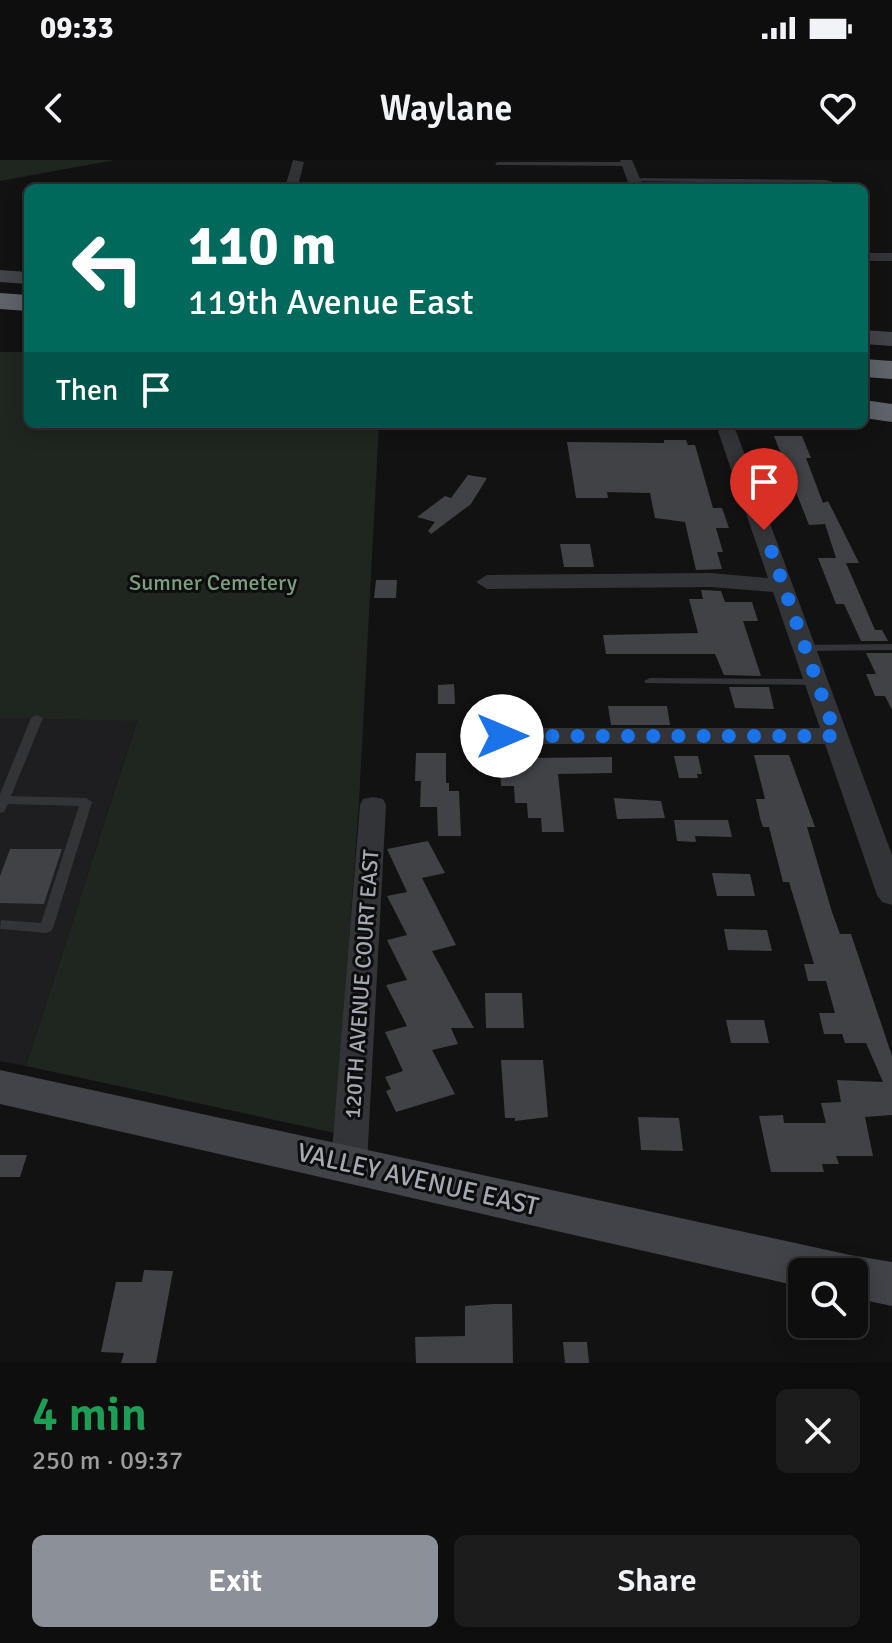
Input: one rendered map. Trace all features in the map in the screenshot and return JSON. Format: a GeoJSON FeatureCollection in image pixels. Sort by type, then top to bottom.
{"type":"FeatureCollection","features":[{"type":"Feature","properties":{"kind":"highway"},"geometry":{"type":"LineString","coordinates":[[0,301],[24,303]]}},
{"type":"Feature","properties":{"kind":"highway"},"geometry":{"type":"LineString","coordinates":[[868,365],[892,367]]}},
{"type":"Feature","properties":{"kind":"highway"},"geometry":{"type":"LineString","coordinates":[[868,398],[892,401]]}},
{"type":"Feature","properties":{"kind":"highway"},"geometry":{"type":"LineString","coordinates":[[868,410],[892,413]]}},
{"type":"Feature","properties":{"kind":"main road"},"geometry":{"type":"LineString","coordinates":[[0,276],[24,278]]}},
{"type":"Feature","properties":{"kind":"main road"},"geometry":{"type":"LineString","coordinates":[[868,337],[892,339]]}},
{"type":"Feature","properties":{"kind":"main road","name":"VALLEY AVENUE EAST"},"geometry":{"type":"LineString","coordinates":[[0,1087],[788,1262]]}},
{"type":"Feature","properties":{"kind":"main road"},"geometry":{"type":"LineString","coordinates":[[868,1279],[892,1284]]}},
{"type":"Feature","properties":{"kind":"street"},"geometry":{"type":"LineString","coordinates":[[292,184],[298,162]]}},
{"type":"Feature","properties":{"kind":"street"},"geometry":{"type":"LineString","coordinates":[[627,162],[635,184]]}},
{"type":"Feature","properties":{"kind":"street"},"geometry":{"type":"LineString","coordinates":[[868,257],[892,257]]}},
{"type":"Feature","properties":{"kind":"street"},"geometry":{"type":"LineString","coordinates":[[727,431],[892,895]]}},
{"type":"Feature","properties":{"kind":"street"},"geometry":{"type":"LineString","coordinates":[[487,582],[711,580],[784,586]]}},
{"type":"Feature","properties":{"kind":"street"},"geometry":{"type":"LineString","coordinates":[[502,736],[836,736]]}},
{"type":"Feature","properties":{"kind":"street","name":"120TH AVENUE COURT EAST"},"geometry":{"type":"LineString","coordinates":[[349,1164],[373,805]]}},
{"type":"Feature","properties":{"kind":"lane"},"geometry":{"type":"LineString","coordinates":[[497,164],[627,162]]}},
{"type":"Feature","properties":{"kind":"lane"},"geometry":{"type":"LineString","coordinates":[[805,648],[892,647]]}},
{"type":"Feature","properties":{"kind":"lane"},"geometry":{"type":"LineString","coordinates":[[650,681],[817,682]]}},
{"type":"Feature","properties":{"kind":"lane"},"geometry":{"type":"LineString","coordinates":[[0,925],[46,928],[86,802],[2,804],[37,718]]}},
{"type":"Feature","properties":{"kind":"shaded area"},"geometry":{"type":"Polygon","coordinates":[[[0,718],[137,720],[26,1066],[0,1061],[0,718]]]}},
{"type":"Feature","properties":{"kind":"green space"},"geometry":{"type":"Polygon","coordinates":[[[0,160],[115,160],[0,181],[0,160]]]}},
{"type":"Feature","properties":{"kind":"green space","name":"Sumner Cemetery"},"geometry":{"type":"Polygon","coordinates":[[[0,352],[24,352],[24,428],[379,428],[359,802],[335,1133],[26,1066],[137,721],[0,718],[0,352]]]}},
{"type":"Feature","properties":{"kind":"building"},"geometry":{"type":"Polygon","coordinates":[[[774,436],[802,436],[811,458],[806,458],[823,503],[828,501],[859,563],[846,563],[875,630],[882,630],[888,641],[861,641],[844,604],[836,604],[818,558],[836,558],[825,524],[809,525],[774,436]]]}},
{"type":"Feature","properties":{"kind":"building"},"geometry":{"type":"Polygon","coordinates":[[[664,440],[686,440],[688,445],[695,445],[713,508],[722,508],[729,528],[716,528],[723,552],[717,552],[722,569],[696,570],[685,522],[655,518],[650,493],[607,492],[608,498],[576,498],[567,442],[664,443],[664,440]]]}},
{"type":"Feature","properties":{"kind":"building"},"geometry":{"type":"Polygon","coordinates":[[[468,475],[487,478],[471,504],[431,534],[428,531],[435,522],[417,517],[445,496],[451,498],[468,475]]]}},
{"type":"Feature","properties":{"kind":"building"},"geometry":{"type":"Polygon","coordinates":[[[560,544],[590,544],[594,567],[564,567],[560,544]]]}},
{"type":"Feature","properties":{"kind":"building"},"geometry":{"type":"Polygon","coordinates":[[[376,580],[397,580],[396,598],[374,598],[376,580]]]}},
{"type":"Feature","properties":{"kind":"building"},"geometry":{"type":"Polygon","coordinates":[[[701,590],[721,591],[725,602],[752,602],[758,621],[743,621],[761,676],[724,675],[715,654],[606,654],[603,635],[698,633],[689,599],[703,599],[701,590]]]}},
{"type":"Feature","properties":{"kind":"building"},"geometry":{"type":"Polygon","coordinates":[[[866,653],[892,653],[892,710],[885,696],[875,696],[866,674],[876,674],[866,653]]]}},
{"type":"Feature","properties":{"kind":"building"},"geometry":{"type":"Polygon","coordinates":[[[454,684],[455,704],[438,704],[438,685],[454,684]]]}},
{"type":"Feature","properties":{"kind":"building"},"geometry":{"type":"Polygon","coordinates":[[[729,687],[769,687],[774,709],[735,708],[729,687]]]}},
{"type":"Feature","properties":{"kind":"building"},"geometry":{"type":"Polygon","coordinates":[[[608,706],[667,706],[670,725],[611,725],[608,706]]]}},
{"type":"Feature","properties":{"kind":"building"},"geometry":{"type":"Polygon","coordinates":[[[416,753],[446,753],[446,783],[449,783],[449,791],[459,791],[461,836],[438,836],[437,807],[420,807],[421,781],[415,781],[416,753]]]}},
{"type":"Feature","properties":{"kind":"building"},"geometry":{"type":"Polygon","coordinates":[[[499,754],[531,754],[532,758],[612,757],[612,773],[558,774],[564,832],[542,832],[541,818],[528,818],[527,803],[515,803],[514,786],[501,786],[499,754]]]}},
{"type":"Feature","properties":{"kind":"building"},"geometry":{"type":"Polygon","coordinates":[[[754,755],[789,755],[815,827],[807,827],[832,912],[840,934],[851,934],[892,1056],[892,1115],[865,1117],[873,1156],[836,1156],[839,1164],[822,1164],[824,1172],[771,1172],[759,1116],[783,1115],[784,1123],[826,1123],[821,1103],[841,1102],[837,1080],[883,1082],[866,1043],[845,1043],[842,1034],[824,1034],[819,1013],[835,1013],[826,981],[808,981],[804,964],[814,964],[789,882],[783,882],[769,827],[763,827],[760,818],[756,799],[765,799],[754,755]]]}},
{"type":"Feature","properties":{"kind":"building"},"geometry":{"type":"Polygon","coordinates":[[[674,756],[698,756],[702,774],[697,774],[698,778],[679,778],[674,756]]]}},
{"type":"Feature","properties":{"kind":"building"},"geometry":{"type":"Polygon","coordinates":[[[614,798],[661,801],[665,818],[617,819],[614,798]]]}},
{"type":"Feature","properties":{"kind":"building"},"geometry":{"type":"Polygon","coordinates":[[[674,820],[728,820],[732,837],[695,836],[696,842],[677,841],[674,820]]]}},
{"type":"Feature","properties":{"kind":"building"},"geometry":{"type":"Polygon","coordinates":[[[428,841],[445,873],[422,878],[456,945],[432,951],[474,1028],[451,1028],[458,1044],[432,1050],[455,1094],[396,1112],[386,1091],[391,1089],[385,1077],[403,1071],[385,1032],[407,1026],[386,985],[407,980],[387,940],[407,935],[387,896],[407,892],[387,849],[428,841]]]}},
{"type":"Feature","properties":{"kind":"building"},"geometry":{"type":"Polygon","coordinates":[[[10,849],[62,849],[44,904],[0,903],[0,876],[10,849]]]}},
{"type":"Feature","properties":{"kind":"building"},"geometry":{"type":"Polygon","coordinates":[[[712,873],[750,874],[755,896],[717,896],[712,873]]]}},
{"type":"Feature","properties":{"kind":"building"},"geometry":{"type":"Polygon","coordinates":[[[724,929],[767,930],[772,951],[728,950],[724,929]]]}},
{"type":"Feature","properties":{"kind":"building"},"geometry":{"type":"Polygon","coordinates":[[[485,993],[522,993],[524,1028],[486,1028],[485,993]]]}},
{"type":"Feature","properties":{"kind":"building"},"geometry":{"type":"Polygon","coordinates":[[[726,1020],[764,1020],[769,1043],[731,1043],[726,1020]]]}},
{"type":"Feature","properties":{"kind":"building"},"geometry":{"type":"Polygon","coordinates":[[[501,1060],[543,1060],[548,1117],[515,1121],[515,1118],[505,1118],[501,1060]]]}},
{"type":"Feature","properties":{"kind":"building"},"geometry":{"type":"Polygon","coordinates":[[[638,1117],[679,1118],[683,1151],[641,1150],[638,1117]]]}},
{"type":"Feature","properties":{"kind":"building"},"geometry":{"type":"Polygon","coordinates":[[[0,1155],[27,1155],[20,1177],[0,1177],[0,1155]]]}},
{"type":"Feature","properties":{"kind":"building"},"geometry":{"type":"Polygon","coordinates":[[[144,1270],[173,1271],[156,1363],[121,1363],[124,1353],[101,1352],[116,1282],[142,1282],[144,1270]]]}},
{"type":"Feature","properties":{"kind":"building"},"geometry":{"type":"Polygon","coordinates":[[[512,1304],[513,1363],[416,1363],[415,1337],[465,1336],[465,1306],[512,1304]]]}},
{"type":"Feature","properties":{"kind":"building"},"geometry":{"type":"Polygon","coordinates":[[[563,1342],[587,1342],[589,1363],[565,1363],[563,1342]]]}},
{"type":"Feature","properties":{"kind":"route"},"geometry":{"type":"LineString","coordinates":[[502,736],[836,736],[764,530]]}}]}
